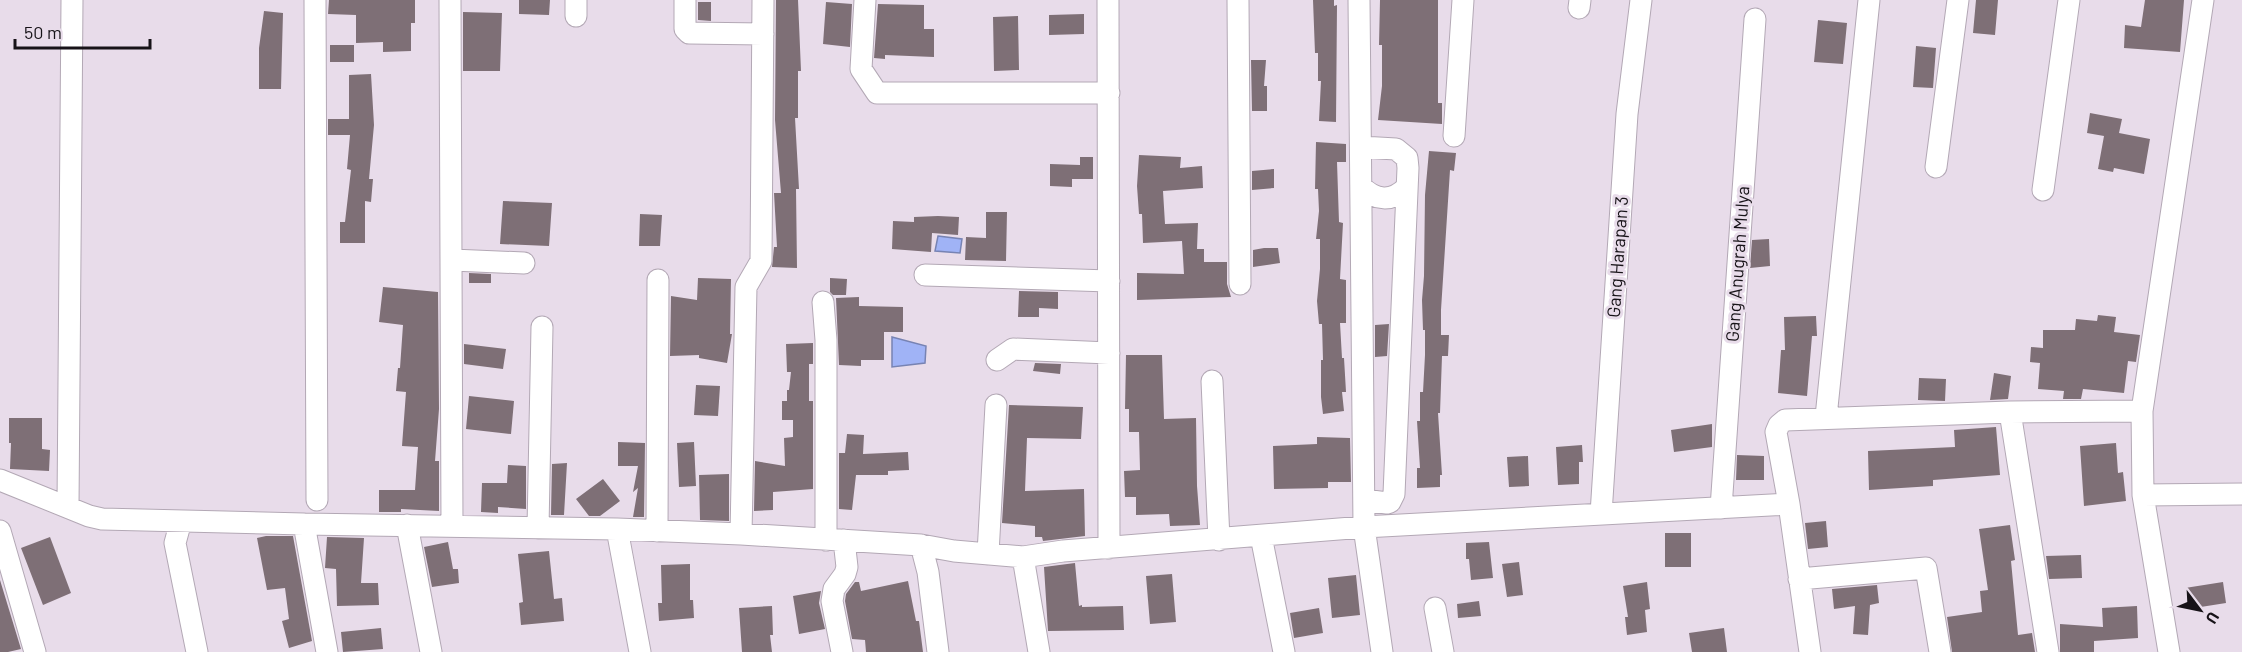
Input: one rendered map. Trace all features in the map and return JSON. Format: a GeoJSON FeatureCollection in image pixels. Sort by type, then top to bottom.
{"type":"FeatureCollection","features":[{"type":"Feature","properties":{"kind":"street"},"geometry":{"type":"LineString","coordinates":[[68,507],[72,0]]}},
{"type":"Feature","properties":{"kind":"street"},"geometry":{"type":"LineString","coordinates":[[315,0],[317,500]]}},
{"type":"Feature","properties":{"kind":"street"},"geometry":{"type":"LineString","coordinates":[[450,0],[452,526]]}},
{"type":"Feature","properties":{"kind":"street"},"geometry":{"type":"LineString","coordinates":[[685,0],[685,29],[689,33],[763,34]]}},
{"type":"Feature","properties":{"kind":"street"},"geometry":{"type":"LineString","coordinates":[[741,534],[746,287],[761,261],[763,0]]}},
{"type":"Feature","properties":{"kind":"street"},"geometry":{"type":"LineString","coordinates":[[865,0],[861,69],[878,93],[1108,93]]}},
{"type":"Feature","properties":{"kind":"street"},"geometry":{"type":"LineString","coordinates":[[1108,0],[1109,548]]}},
{"type":"Feature","properties":{"kind":"street"},"geometry":{"type":"LineString","coordinates":[[1238,0],[1240,284]]}},
{"type":"Feature","properties":{"kind":"street"},"geometry":{"type":"LineString","coordinates":[[1359,0],[1364,528],[1382,652]]}},
{"type":"Feature","properties":{"kind":"street"},"geometry":{"type":"LineString","coordinates":[[1454,136],[1463,0]]}},
{"type":"Feature","properties":{"kind":"street","name":"Gang Harapan 3"},"geometry":{"type":"LineString","coordinates":[[1601,514],[1627,114],[1641,0]]}},
{"type":"Feature","properties":{"kind":"street"},"geometry":{"type":"LineString","coordinates":[[1826,417],[1869,0]]}},
{"type":"Feature","properties":{"kind":"street"},"geometry":{"type":"LineString","coordinates":[[1936,167],[1958,0]]}},
{"type":"Feature","properties":{"kind":"street"},"geometry":{"type":"LineString","coordinates":[[2043,190],[2069,0]]}},
{"type":"Feature","properties":{"kind":"street"},"geometry":{"type":"LineString","coordinates":[[2169,652],[2143,495],[2142,411],[2203,0]]}},
{"type":"Feature","properties":{"kind":"street","name":"Gang Anugrah Mulya"},"geometry":{"type":"LineString","coordinates":[[1721,508],[1755,20]]}},
{"type":"Feature","properties":{"kind":"street"},"geometry":{"type":"LineString","coordinates":[[1361,147],[1396,149],[1407,158],[1408,168],[1394,494],[1387,503],[1364,500]]}},
{"type":"Feature","properties":{"kind":"street"},"geometry":{"type":"LineString","coordinates":[[1361,186],[1371,195],[1383,198],[1400,194],[1406,188]]}},
{"type":"Feature","properties":{"kind":"street"},"geometry":{"type":"LineString","coordinates":[[452,260],[524,263]]}},
{"type":"Feature","properties":{"kind":"street"},"geometry":{"type":"LineString","coordinates":[[925,275],[1109,281]]}},
{"type":"Feature","properties":{"kind":"street"},"geometry":{"type":"LineString","coordinates":[[657,531],[658,280]]}},
{"type":"Feature","properties":{"kind":"street"},"geometry":{"type":"LineString","coordinates":[[823,302],[835,540],[847,567],[834,590],[832,601],[842,652]]}},
{"type":"Feature","properties":{"kind":"street"},"geometry":{"type":"LineString","coordinates":[[538,528],[542,327]]}},
{"type":"Feature","properties":{"kind":"street"},"geometry":{"type":"LineString","coordinates":[[997,360],[1013,349],[1109,353]]}},
{"type":"Feature","properties":{"kind":"street"},"geometry":{"type":"LineString","coordinates":[[1212,381],[1219,540]]}},
{"type":"Feature","properties":{"kind":"street"},"geometry":{"type":"LineString","coordinates":[[988,554],[996,405]]}},
{"type":"Feature","properties":{"kind":"street"},"geometry":{"type":"LineString","coordinates":[[1810,652],[1776,432],[1785,420],[2010,412],[2142,411]]}},
{"type":"Feature","properties":{"kind":"street"},"geometry":{"type":"LineString","coordinates":[[2010,412],[2048,652]]}},
{"type":"Feature","properties":{"kind":"street"},"geometry":{"type":"LineString","coordinates":[[0,480],[102,519],[741,534],[921,545],[954,551],[1023,556],[1364,528],[1788,504]]}},
{"type":"Feature","properties":{"kind":"street"},"geometry":{"type":"LineString","coordinates":[[2143,495],[2242,494]]}},
{"type":"Feature","properties":{"kind":"street"},"geometry":{"type":"LineString","coordinates":[[181,521],[175,543],[197,652]]}},
{"type":"Feature","properties":{"kind":"street"},"geometry":{"type":"LineString","coordinates":[[304,524],[327,652]]}},
{"type":"Feature","properties":{"kind":"street"},"geometry":{"type":"LineString","coordinates":[[407,525],[431,652]]}},
{"type":"Feature","properties":{"kind":"street"},"geometry":{"type":"LineString","coordinates":[[617,530],[640,652]]}},
{"type":"Feature","properties":{"kind":"street"},"geometry":{"type":"LineString","coordinates":[[0,531],[35,652]]}},
{"type":"Feature","properties":{"kind":"street"},"geometry":{"type":"LineString","coordinates":[[1262,536],[1284,652]]}},
{"type":"Feature","properties":{"kind":"street"},"geometry":{"type":"LineString","coordinates":[[921,545],[928,572],[938,652]]}},
{"type":"Feature","properties":{"kind":"street"},"geometry":{"type":"LineString","coordinates":[[1023,556],[1039,652]]}},
{"type":"Feature","properties":{"kind":"street"},"geometry":{"type":"LineString","coordinates":[[1799,579],[1926,568],[1940,652]]}},
{"type":"Feature","properties":{"kind":"street"},"geometry":{"type":"LineString","coordinates":[[1435,608],[1443,652]]}},
{"type":"Feature","properties":{"kind":"water"},"geometry":{"type":"Polygon","coordinates":[[[938,236],[962,239],[960,253],[935,251],[938,236]]]}},
{"type":"Feature","properties":{"kind":"water"},"geometry":{"type":"Polygon","coordinates":[[[892,337],[926,346],[925,363],[892,367],[892,337]]]}},
{"type":"Feature","properties":{"kind":"building"},"geometry":{"type":"Polygon","coordinates":[[[329,0],[415,0],[415,23],[411,23],[411,51],[383,52],[383,42],[356,43],[356,15],[328,14],[329,0]]]}},
{"type":"Feature","properties":{"kind":"building"},"geometry":{"type":"Polygon","coordinates":[[[519,0],[550,0],[549,15],[519,14],[519,0]]]}},
{"type":"Feature","properties":{"kind":"building"},"geometry":{"type":"Polygon","coordinates":[[[776,0],[798,0],[801,71],[798,71],[798,118],[795,118],[799,189],[796,189],[797,268],[772,267],[774,247],[777,247],[774,193],[781,193],[775,120],[776,0]]]}},
{"type":"Feature","properties":{"kind":"building"},"geometry":{"type":"Polygon","coordinates":[[[1313,0],[1334,0],[1334,6],[1337,5],[1336,122],[1319,121],[1321,81],[1318,81],[1318,53],[1315,53],[1313,0]]]}},
{"type":"Feature","properties":{"kind":"building"},"geometry":{"type":"Polygon","coordinates":[[[1380,0],[1438,0],[1438,103],[1442,103],[1442,124],[1378,120],[1382,86],[1382,45],[1379,45],[1380,0]]]}},
{"type":"Feature","properties":{"kind":"building"},"geometry":{"type":"Polygon","coordinates":[[[1976,0],[1998,0],[1995,35],[1973,33],[1976,0]]]}},
{"type":"Feature","properties":{"kind":"building"},"geometry":{"type":"Polygon","coordinates":[[[2145,0],[2184,0],[2180,52],[2124,48],[2125,25],[2141,27],[2145,0]]]}},
{"type":"Feature","properties":{"kind":"building"},"geometry":{"type":"Polygon","coordinates":[[[698,2],[711,2],[711,21],[698,20],[698,2]]]}},
{"type":"Feature","properties":{"kind":"building"},"geometry":{"type":"Polygon","coordinates":[[[826,2],[852,4],[850,47],[823,44],[826,2]]]}},
{"type":"Feature","properties":{"kind":"building"},"geometry":{"type":"Polygon","coordinates":[[[878,4],[924,5],[924,29],[934,29],[934,57],[885,55],[885,59],[874,58],[878,4]]]}},
{"type":"Feature","properties":{"kind":"building"},"geometry":{"type":"Polygon","coordinates":[[[264,11],[283,13],[281,89],[259,89],[259,48],[264,11]]]}},
{"type":"Feature","properties":{"kind":"building"},"geometry":{"type":"Polygon","coordinates":[[[463,12],[502,13],[500,71],[463,71],[463,12]]]}},
{"type":"Feature","properties":{"kind":"building"},"geometry":{"type":"Polygon","coordinates":[[[1084,14],[1084,34],[1049,35],[1049,15],[1084,14]]]}},
{"type":"Feature","properties":{"kind":"building"},"geometry":{"type":"Polygon","coordinates":[[[1018,16],[1019,70],[994,71],[993,17],[1018,16]]]}},
{"type":"Feature","properties":{"kind":"building"},"geometry":{"type":"Polygon","coordinates":[[[1818,20],[1847,23],[1843,64],[1814,62],[1818,20]]]}},
{"type":"Feature","properties":{"kind":"building"},"geometry":{"type":"Polygon","coordinates":[[[330,45],[354,45],[354,62],[330,62],[330,45]]]}},
{"type":"Feature","properties":{"kind":"building"},"geometry":{"type":"Polygon","coordinates":[[[1916,46],[1936,48],[1933,88],[1913,87],[1916,46]]]}},
{"type":"Feature","properties":{"kind":"building"},"geometry":{"type":"Polygon","coordinates":[[[1251,60],[1266,60],[1264,86],[1267,86],[1267,111],[1252,111],[1251,60]]]}},
{"type":"Feature","properties":{"kind":"building"},"geometry":{"type":"Polygon","coordinates":[[[371,74],[374,125],[369,179],[373,179],[371,202],[365,201],[365,243],[340,243],[340,222],[345,222],[351,170],[347,169],[350,135],[328,135],[328,119],[349,119],[349,75],[371,74]]]}},
{"type":"Feature","properties":{"kind":"building"},"geometry":{"type":"Polygon","coordinates":[[[2090,113],[2122,119],[2119,133],[2150,139],[2144,174],[2114,168],[2113,172],[2098,169],[2104,136],[2087,133],[2090,113]]]}},
{"type":"Feature","properties":{"kind":"building"},"geometry":{"type":"Polygon","coordinates":[[[1316,142],[1346,144],[1346,162],[1337,162],[1339,222],[1343,223],[1340,279],[1346,280],[1346,323],[1340,323],[1346,392],[1342,392],[1344,411],[1323,414],[1321,397],[1322,324],[1319,324],[1317,301],[1320,239],[1316,239],[1319,211],[1318,189],[1315,189],[1316,142]]]}},
{"type":"Feature","properties":{"kind":"building"},"geometry":{"type":"Polygon","coordinates":[[[1429,151],[1456,153],[1454,171],[1450,170],[1441,310],[1441,335],[1449,335],[1448,356],[1442,356],[1440,413],[1438,413],[1442,475],[1440,475],[1440,487],[1417,488],[1417,468],[1420,468],[1417,421],[1420,421],[1420,392],[1423,392],[1425,355],[1422,300],[1425,195],[1429,151]]]}},
{"type":"Feature","properties":{"kind":"building"},"geometry":{"type":"Polygon","coordinates":[[[1139,155],[1181,157],[1180,168],[1202,166],[1203,188],[1163,191],[1165,224],[1198,223],[1197,249],[1204,249],[1204,262],[1227,262],[1227,284],[1231,297],[1137,300],[1137,273],[1184,274],[1182,241],[1143,243],[1142,214],[1139,214],[1137,186],[1139,155]]]}},
{"type":"Feature","properties":{"kind":"building"},"geometry":{"type":"Polygon","coordinates":[[[1080,157],[1093,157],[1093,179],[1072,179],[1072,187],[1050,186],[1050,164],[1080,165],[1080,157]]]}},
{"type":"Feature","properties":{"kind":"building"},"geometry":{"type":"Polygon","coordinates":[[[1274,169],[1274,188],[1252,190],[1252,171],[1274,169]]]}},
{"type":"Feature","properties":{"kind":"building"},"geometry":{"type":"Polygon","coordinates":[[[503,201],[552,203],[549,246],[500,244],[503,201]]]}},
{"type":"Feature","properties":{"kind":"building"},"geometry":{"type":"Polygon","coordinates":[[[986,212],[1007,212],[1006,261],[965,260],[966,237],[986,238],[986,212]]]}},
{"type":"Feature","properties":{"kind":"building"},"geometry":{"type":"Polygon","coordinates":[[[640,214],[662,215],[660,246],[639,246],[640,214]]]}},
{"type":"Feature","properties":{"kind":"building"},"geometry":{"type":"Polygon","coordinates":[[[914,217],[959,217],[958,235],[932,233],[931,252],[892,249],[893,221],[914,222],[914,217]]]}},
{"type":"Feature","properties":{"kind":"building"},"geometry":{"type":"Polygon","coordinates":[[[1769,239],[1770,266],[1750,268],[1752,240],[1769,239]]]}},
{"type":"Feature","properties":{"kind":"building"},"geometry":{"type":"Polygon","coordinates":[[[1278,248],[1280,263],[1253,267],[1253,250],[1278,248]]]}},
{"type":"Feature","properties":{"kind":"building"},"geometry":{"type":"Polygon","coordinates":[[[469,273],[491,274],[491,283],[469,283],[469,273]]]}},
{"type":"Feature","properties":{"kind":"building"},"geometry":{"type":"Polygon","coordinates":[[[698,278],[731,279],[730,334],[732,334],[727,363],[699,358],[699,355],[670,356],[671,296],[697,300],[698,278]]]}},
{"type":"Feature","properties":{"kind":"building"},"geometry":{"type":"Polygon","coordinates":[[[830,278],[847,279],[846,295],[833,295],[830,292],[830,278]]]}},
{"type":"Feature","properties":{"kind":"building"},"geometry":{"type":"Polygon","coordinates":[[[383,287],[438,292],[439,409],[435,461],[439,461],[439,511],[401,509],[401,512],[379,512],[379,490],[415,490],[418,447],[402,446],[406,392],[396,391],[403,325],[379,322],[383,287]]]}},
{"type":"Feature","properties":{"kind":"building"},"geometry":{"type":"Polygon","coordinates":[[[1019,291],[1058,292],[1058,309],[1039,308],[1039,317],[1018,317],[1019,291]]]}},
{"type":"Feature","properties":{"kind":"building"},"geometry":{"type":"Polygon","coordinates":[[[859,297],[859,306],[903,307],[903,332],[884,332],[884,360],[861,360],[861,366],[839,365],[836,298],[859,297]]]}},
{"type":"Feature","properties":{"kind":"building"},"geometry":{"type":"Polygon","coordinates":[[[2098,315],[2116,317],[2114,332],[2140,335],[2136,362],[2128,361],[2124,393],[2083,389],[2081,399],[2063,399],[2064,391],[2038,389],[2040,363],[2030,362],[2031,347],[2043,348],[2043,330],[2075,330],[2076,319],[2097,321],[2098,315]]]}},
{"type":"Feature","properties":{"kind":"building"},"geometry":{"type":"Polygon","coordinates":[[[1816,316],[1817,336],[1812,336],[1807,396],[1778,393],[1781,350],[1785,350],[1784,317],[1816,316]]]}},
{"type":"Feature","properties":{"kind":"building"},"geometry":{"type":"Polygon","coordinates":[[[1389,324],[1387,356],[1375,357],[1375,325],[1389,324]]]}},
{"type":"Feature","properties":{"kind":"building"},"geometry":{"type":"Polygon","coordinates":[[[813,343],[813,364],[809,364],[809,401],[813,401],[813,489],[773,492],[773,510],[754,511],[755,461],[785,466],[784,438],[793,437],[793,420],[782,420],[782,401],[787,401],[791,372],[787,372],[786,344],[813,343]]]}},
{"type":"Feature","properties":{"kind":"building"},"geometry":{"type":"Polygon","coordinates":[[[464,344],[506,349],[503,369],[464,364],[464,344]]]}},
{"type":"Feature","properties":{"kind":"building"},"geometry":{"type":"Polygon","coordinates":[[[1126,355],[1162,355],[1164,419],[1196,418],[1200,525],[1170,526],[1169,514],[1136,515],[1136,497],[1125,497],[1124,471],[1140,470],[1139,432],[1129,432],[1129,409],[1125,409],[1126,355]]]}},
{"type":"Feature","properties":{"kind":"building"},"geometry":{"type":"Polygon","coordinates":[[[1035,363],[1061,364],[1060,374],[1033,371],[1035,363]]]}},
{"type":"Feature","properties":{"kind":"building"},"geometry":{"type":"Polygon","coordinates":[[[1994,373],[2011,376],[2008,399],[1990,400],[1994,373]]]}},
{"type":"Feature","properties":{"kind":"building"},"geometry":{"type":"Polygon","coordinates":[[[1919,378],[1946,379],[1945,401],[1918,400],[1919,378]]]}},
{"type":"Feature","properties":{"kind":"building"},"geometry":{"type":"Polygon","coordinates":[[[696,385],[720,386],[718,416],[694,415],[696,385]]]}},
{"type":"Feature","properties":{"kind":"building"},"geometry":{"type":"Polygon","coordinates":[[[469,396],[514,401],[511,434],[466,429],[469,396]]]}},
{"type":"Feature","properties":{"kind":"building"},"geometry":{"type":"Polygon","coordinates":[[[1009,405],[1083,407],[1081,439],[1027,438],[1025,491],[1084,489],[1085,536],[1043,541],[1042,537],[1035,537],[1035,526],[1002,523],[1009,405]]]}},
{"type":"Feature","properties":{"kind":"building"},"geometry":{"type":"Polygon","coordinates":[[[9,418],[42,418],[42,449],[50,450],[49,471],[10,469],[9,418]]]}},
{"type":"Feature","properties":{"kind":"building"},"geometry":{"type":"Polygon","coordinates":[[[1712,424],[1712,447],[1674,452],[1671,430],[1712,424]]]}},
{"type":"Feature","properties":{"kind":"building"},"geometry":{"type":"Polygon","coordinates":[[[1996,427],[2000,475],[1933,480],[1933,486],[1869,490],[1868,451],[1955,447],[1954,430],[1996,427]]]}},
{"type":"Feature","properties":{"kind":"building"},"geometry":{"type":"Polygon","coordinates":[[[847,434],[864,435],[863,454],[908,452],[909,470],[888,471],[888,475],[856,475],[852,510],[839,509],[839,453],[845,453],[847,434]]]}},
{"type":"Feature","properties":{"kind":"building"},"geometry":{"type":"Polygon","coordinates":[[[1317,437],[1350,438],[1351,482],[1328,482],[1328,488],[1274,489],[1273,446],[1317,444],[1317,437]]]}},
{"type":"Feature","properties":{"kind":"building"},"geometry":{"type":"Polygon","coordinates":[[[618,442],[645,443],[644,517],[633,517],[638,488],[633,492],[638,466],[618,466],[618,442]]]}},
{"type":"Feature","properties":{"kind":"building"},"geometry":{"type":"Polygon","coordinates":[[[694,442],[696,486],[679,487],[677,443],[694,442]]]}},
{"type":"Feature","properties":{"kind":"building"},"geometry":{"type":"Polygon","coordinates":[[[2116,443],[2118,473],[2123,472],[2126,501],[2084,506],[2080,446],[2116,443]]]}},
{"type":"Feature","properties":{"kind":"building"},"geometry":{"type":"Polygon","coordinates":[[[1582,445],[1583,462],[1579,462],[1579,484],[1558,485],[1556,447],[1582,445]]]}},
{"type":"Feature","properties":{"kind":"building"},"geometry":{"type":"Polygon","coordinates":[[[1737,455],[1764,456],[1764,480],[1736,480],[1737,455]]]}},
{"type":"Feature","properties":{"kind":"building"},"geometry":{"type":"Polygon","coordinates":[[[1528,456],[1529,486],[1509,487],[1507,457],[1528,456]]]}},
{"type":"Feature","properties":{"kind":"building"},"geometry":{"type":"Polygon","coordinates":[[[567,463],[564,515],[551,515],[552,464],[567,463]]]}},
{"type":"Feature","properties":{"kind":"building"},"geometry":{"type":"Polygon","coordinates":[[[508,465],[526,466],[526,509],[498,507],[498,513],[481,512],[482,483],[507,483],[508,465]]]}},
{"type":"Feature","properties":{"kind":"building"},"geometry":{"type":"Polygon","coordinates":[[[729,474],[729,521],[700,520],[699,475],[729,474]]]}},
{"type":"Feature","properties":{"kind":"building"},"geometry":{"type":"Polygon","coordinates":[[[603,479],[620,501],[600,516],[589,516],[576,499],[603,479]]]}},
{"type":"Feature","properties":{"kind":"building"},"geometry":{"type":"Polygon","coordinates":[[[1826,521],[1828,547],[1808,549],[1805,523],[1826,521]]]}},
{"type":"Feature","properties":{"kind":"building"},"geometry":{"type":"Polygon","coordinates":[[[2010,525],[2015,560],[2011,561],[2018,635],[2032,633],[2035,652],[1952,652],[1947,617],[1982,612],[1980,591],[1988,590],[1979,529],[2010,525]]]}},
{"type":"Feature","properties":{"kind":"building"},"geometry":{"type":"Polygon","coordinates":[[[1665,533],[1691,533],[1691,567],[1665,567],[1665,533]]]}},
{"type":"Feature","properties":{"kind":"building"},"geometry":{"type":"Polygon","coordinates":[[[293,536],[312,641],[289,648],[282,621],[289,619],[285,588],[267,590],[257,538],[293,536]]]}},
{"type":"Feature","properties":{"kind":"building"},"geometry":{"type":"Polygon","coordinates":[[[50,537],[71,593],[43,605],[21,548],[50,537]]]}},
{"type":"Feature","properties":{"kind":"building"},"geometry":{"type":"Polygon","coordinates":[[[327,537],[364,538],[361,583],[378,583],[379,605],[337,606],[336,569],[325,568],[327,537]]]}},
{"type":"Feature","properties":{"kind":"building"},"geometry":{"type":"Polygon","coordinates":[[[448,542],[453,569],[458,569],[459,583],[432,587],[424,547],[448,542]]]}},
{"type":"Feature","properties":{"kind":"building"},"geometry":{"type":"Polygon","coordinates":[[[1489,542],[1493,578],[1471,580],[1469,559],[1466,559],[1466,543],[1489,542]]]}},
{"type":"Feature","properties":{"kind":"building"},"geometry":{"type":"Polygon","coordinates":[[[549,551],[554,599],[562,598],[564,621],[521,625],[519,603],[523,602],[518,554],[549,551]]]}},
{"type":"Feature","properties":{"kind":"building"},"geometry":{"type":"Polygon","coordinates":[[[2081,555],[2082,578],[2049,579],[2046,556],[2081,555]]]}},
{"type":"Feature","properties":{"kind":"building"},"geometry":{"type":"Polygon","coordinates":[[[1519,562],[1523,595],[1507,597],[1502,564],[1519,562]]]}},
{"type":"Feature","properties":{"kind":"building"},"geometry":{"type":"Polygon","coordinates":[[[1075,563],[1079,606],[1123,606],[1124,630],[1048,631],[1044,567],[1075,563]]]}},
{"type":"Feature","properties":{"kind":"building"},"geometry":{"type":"Polygon","coordinates":[[[690,564],[690,600],[693,600],[694,618],[659,621],[658,603],[662,603],[661,565],[690,564]]]}},
{"type":"Feature","properties":{"kind":"building"},"geometry":{"type":"Polygon","coordinates":[[[1172,574],[1176,622],[1150,624],[1146,576],[1172,574]]]}},
{"type":"Feature","properties":{"kind":"building"},"geometry":{"type":"Polygon","coordinates":[[[1356,575],[1360,615],[1332,618],[1328,578],[1356,575]]]}},
{"type":"Feature","properties":{"kind":"building"},"geometry":{"type":"Polygon","coordinates":[[[0,580],[21,649],[8,652],[0,652],[0,580]]]}},
{"type":"Feature","properties":{"kind":"building"},"geometry":{"type":"Polygon","coordinates":[[[908,581],[916,621],[919,621],[923,652],[866,652],[865,640],[852,639],[845,601],[846,594],[855,582],[859,582],[861,591],[908,581]]]}},
{"type":"Feature","properties":{"kind":"building"},"geometry":{"type":"Polygon","coordinates":[[[1647,582],[1650,609],[1645,610],[1647,632],[1627,635],[1625,617],[1628,617],[1623,586],[1647,582]]]}},
{"type":"Feature","properties":{"kind":"building"},"geometry":{"type":"Polygon","coordinates":[[[2223,582],[2226,603],[2188,609],[2185,588],[2223,582]]]}},
{"type":"Feature","properties":{"kind":"building"},"geometry":{"type":"Polygon","coordinates":[[[1877,585],[1879,603],[1870,605],[1868,635],[1853,634],[1855,606],[1834,609],[1832,589],[1877,585]]]}},
{"type":"Feature","properties":{"kind":"building"},"geometry":{"type":"Polygon","coordinates":[[[821,591],[819,603],[825,629],[799,634],[793,596],[821,591]]]}},
{"type":"Feature","properties":{"kind":"building"},"geometry":{"type":"Polygon","coordinates":[[[1479,601],[1481,616],[1458,618],[1457,604],[1479,601]]]}},
{"type":"Feature","properties":{"kind":"building"},"geometry":{"type":"Polygon","coordinates":[[[772,606],[773,635],[770,635],[772,652],[742,652],[739,608],[772,606]]]}},
{"type":"Feature","properties":{"kind":"building"},"geometry":{"type":"Polygon","coordinates":[[[2137,606],[2138,638],[2094,641],[2094,652],[2060,652],[2060,624],[2103,627],[2102,608],[2137,606]]]}},
{"type":"Feature","properties":{"kind":"building"},"geometry":{"type":"Polygon","coordinates":[[[1319,608],[1323,633],[1294,638],[1290,613],[1319,608]]]}},
{"type":"Feature","properties":{"kind":"building"},"geometry":{"type":"Polygon","coordinates":[[[381,628],[383,649],[343,652],[341,632],[381,628]]]}},
{"type":"Feature","properties":{"kind":"building"},"geometry":{"type":"Polygon","coordinates":[[[1724,628],[1727,652],[1692,652],[1689,633],[1724,628]]]}}]}
